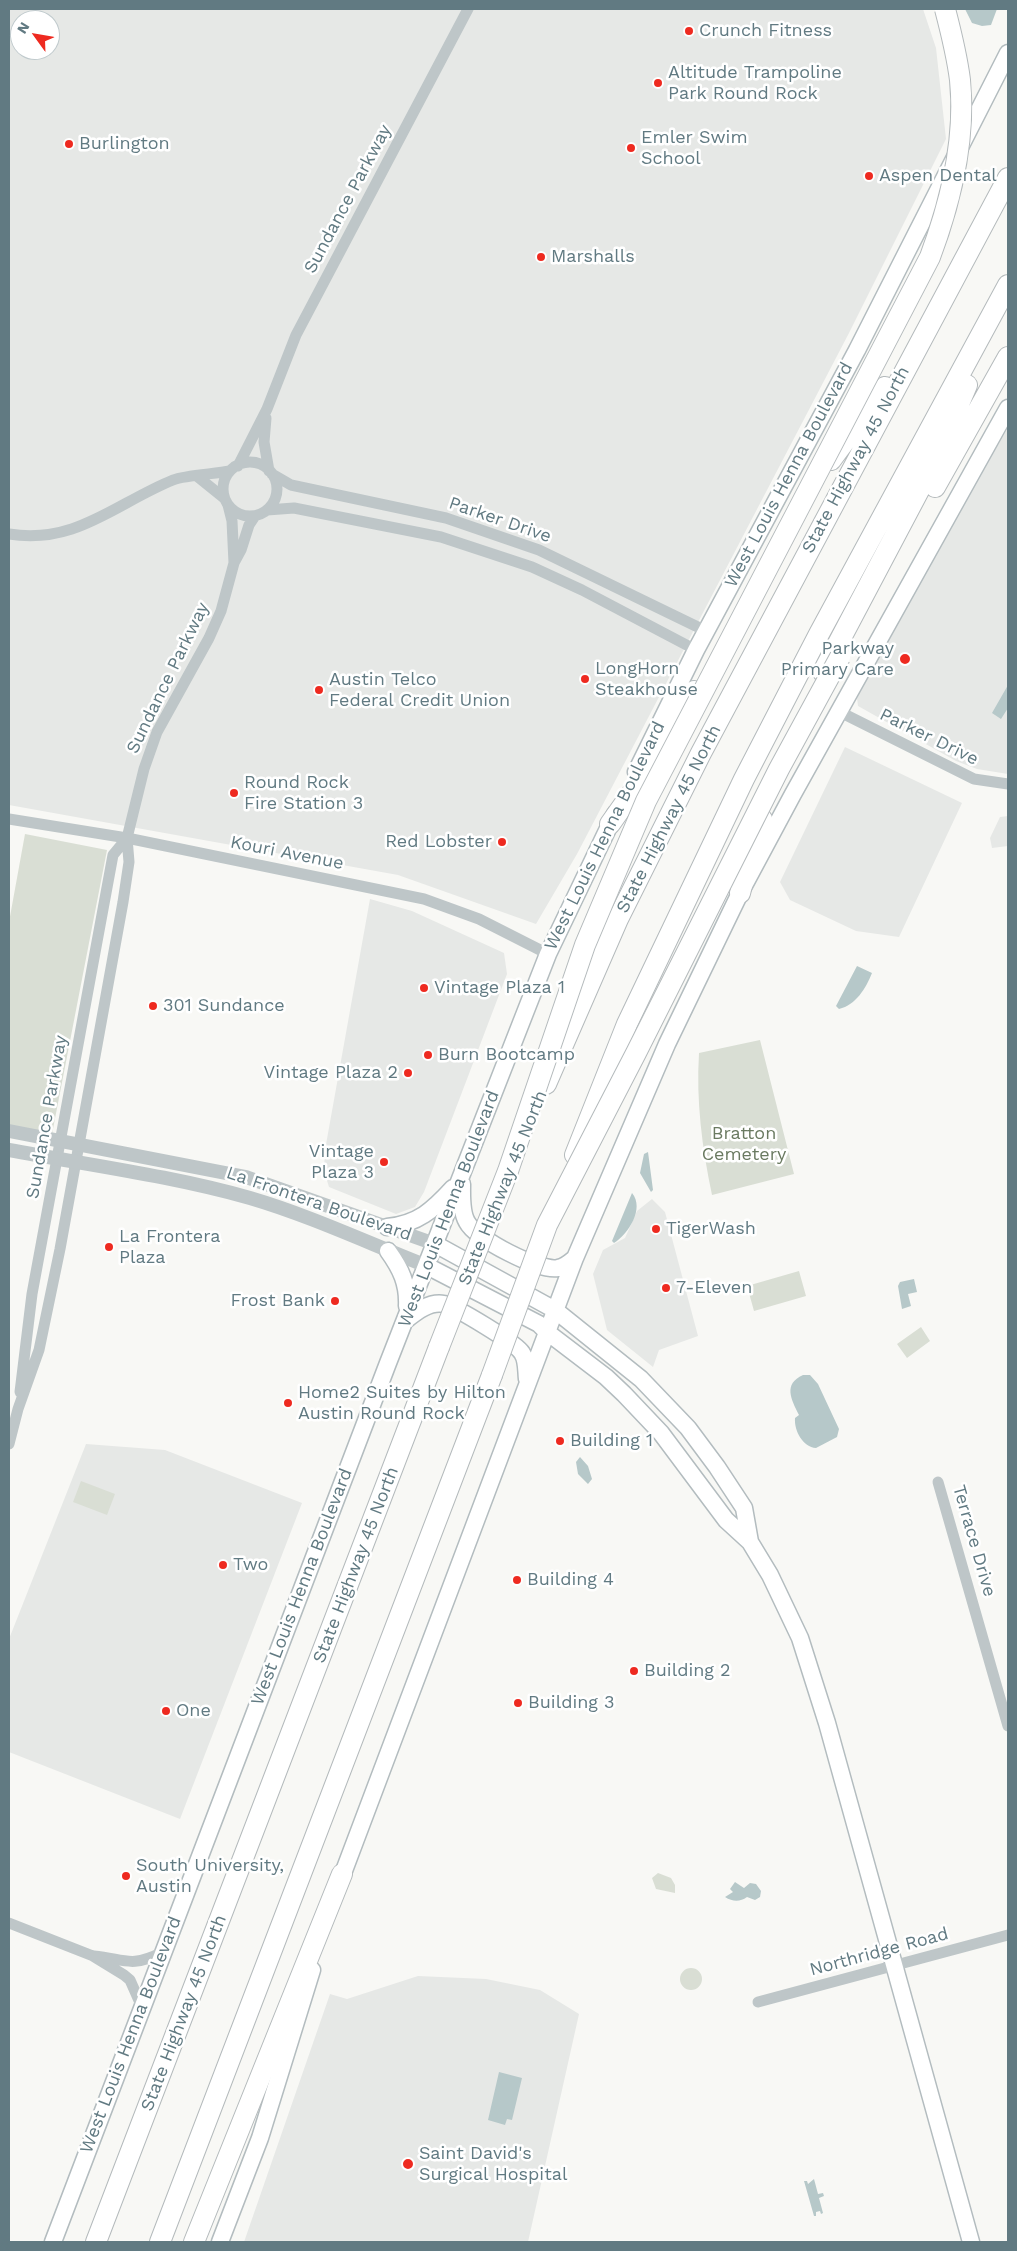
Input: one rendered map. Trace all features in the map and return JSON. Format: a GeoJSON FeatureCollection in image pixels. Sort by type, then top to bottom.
{"type":"FeatureCollection","features":[{"type":"Feature","properties":{"kind":"highway"},"geometry":{"type":"LineString","coordinates":[[508,1171],[575,972],[646,801],[915,286],[941,228],[957,159],[960,107],[960,81],[945,9]]}},
{"type":"Feature","properties":{"kind":"highway","name":"State Highway 45 North"},"geometry":{"type":"LineString","coordinates":[[96,2242],[508,1171],[618,919],[701,753],[1005,183]]}},
{"type":"Feature","properties":{"kind":"highway"},"geometry":{"type":"LineString","coordinates":[[160,2242],[492,1375],[547,1225],[627,1024],[744,779],[819,634],[1008,286]]}},
{"type":"Feature","properties":{"kind":"highway"},"geometry":{"type":"LineString","coordinates":[[740,894],[753,841],[814,688],[935,460],[973,370],[994,310]]}},
{"type":"Feature","properties":{"kind":"highway"},"geometry":{"type":"LineString","coordinates":[[610,824],[639,783],[822,474],[868,407],[911,357]]}},
{"type":"Feature","properties":{"kind":"highway"},"geometry":{"type":"LineString","coordinates":[[547,1225],[779,769],[1008,357]]}},
{"type":"Feature","properties":{"kind":"highway"},"geometry":{"type":"LineString","coordinates":[[194,2242],[342,1874]]}},
{"type":"Feature","properties":{"kind":"main road","name":"West Louis Henna Boulevard"},"geometry":{"type":"LineString","coordinates":[[53,2242],[161,1953],[548,954],[696,650],[856,350],[1008,53]]}},
{"type":"Feature","properties":{"kind":"main road"},"geometry":{"type":"LineString","coordinates":[[220,2242],[260,2138],[342,1874],[575,1258],[667,1044],[740,894],[838,711],[1008,408]]}},
{"type":"Feature","properties":{"kind":"main road"},"geometry":{"type":"LineString","coordinates":[[461,1179],[466,1221],[477,1234],[541,1268],[558,1268],[575,1258]]}},
{"type":"Feature","properties":{"kind":"main road"},"geometry":{"type":"LineString","coordinates":[[387,1228],[405,1225],[419,1219],[434,1208],[461,1179]]}},
{"type":"Feature","properties":{"kind":"main road","name":"La Frontera Boulevard"},"geometry":{"type":"LineString","coordinates":[[435,1244],[555,1310],[641,1379],[677,1417],[717,1467],[744,1508],[750,1542]]}},
{"type":"Feature","properties":{"kind":"main road"},"geometry":{"type":"LineString","coordinates":[[388,1251],[403,1274],[407,1287],[406,1320]]}},
{"type":"Feature","properties":{"kind":"main road","name":"La Frontera Boulevard"},"geometry":{"type":"LineString","coordinates":[[427,1266],[540,1324],[546,1332],[606,1377],[661,1433],[726,1520],[750,1542]]}},
{"type":"Feature","properties":{"kind":"main road"},"geometry":{"type":"LineString","coordinates":[[406,1320],[426,1306],[444,1304],[510,1340],[526,1360],[527,1382]]}},
{"type":"Feature","properties":{"kind":"main road"},"geometry":{"type":"LineString","coordinates":[[661,1433],[677,1417]]}},
{"type":"Feature","properties":{"kind":"main road"},"geometry":{"type":"LineString","coordinates":[[750,1542],[770,1575],[803,1646],[827,1722],[971,2242]]}},
{"type":"Feature","properties":{"kind":"street","name":"Sundance Parkway"},"geometry":{"type":"LineString","coordinates":[[234,468],[267,408],[296,335],[468,9]]}},
{"type":"Feature","properties":{"kind":"street","name":"Sundance Parkway"},"geometry":{"type":"LineString","coordinates":[[267,408],[264,442],[270,472]]}},
{"type":"Feature","properties":{"kind":"street"},"geometry":{"type":"LineString","coordinates":[[9,534],[38,536],[72,531],[172,480],[181,477],[198,477],[254,463],[270,472],[277,491],[273,502],[267,510],[255,516],[240,514],[198,477]]}},
{"type":"Feature","properties":{"kind":"street"},"geometry":{"type":"LineString","coordinates":[[226,502],[225,479],[234,468]]}},
{"type":"Feature","properties":{"kind":"street","name":"Parker Drive"},"geometry":{"type":"LineString","coordinates":[[270,472],[291,485],[446,518],[539,550],[706,631]]}},
{"type":"Feature","properties":{"kind":"street","name":"Sundance Parkway"},"geometry":{"type":"LineString","coordinates":[[226,502],[232,521],[234,563]]}},
{"type":"Feature","properties":{"kind":"street"},"geometry":{"type":"LineString","coordinates":[[379,523],[383,505]]}},
{"type":"Feature","properties":{"kind":"street","name":"Parker Drive"},"geometry":{"type":"LineString","coordinates":[[267,510],[294,508],[441,536],[532,567],[582,590],[696,650]]}},
{"type":"Feature","properties":{"kind":"street","name":"Sundance Parkway"},"geometry":{"type":"LineString","coordinates":[[9,1444],[18,1409],[39,1350],[76,1162],[123,902],[129,862],[127,838],[136,795],[157,732],[209,638],[221,611],[234,563],[255,516]]}},
{"type":"Feature","properties":{"kind":"street"},"geometry":{"type":"LineString","coordinates":[[532,567],[539,550]]}},
{"type":"Feature","properties":{"kind":"street","name":"Parker Drive"},"geometry":{"type":"LineString","coordinates":[[838,711],[974,779],[1008,784]]}},
{"type":"Feature","properties":{"kind":"street","name":"Kouri Avenue"},"geometry":{"type":"LineString","coordinates":[[9,819],[127,838],[424,899],[479,919],[548,954]]}},
{"type":"Feature","properties":{"kind":"street","name":"Sundance Parkway"},"geometry":{"type":"LineString","coordinates":[[18,1409],[32,1294],[113,855],[127,838]]}},
{"type":"Feature","properties":{"kind":"street","name":"La Frontera Boulevard"},"geometry":{"type":"LineString","coordinates":[[9,1131],[246,1176],[435,1244]]}},
{"type":"Feature","properties":{"kind":"street","name":"La Frontera Boulevard"},"geometry":{"type":"LineString","coordinates":[[9,1150],[250,1198],[427,1266]]}},
{"type":"Feature","properties":{"kind":"street","name":"Terrace Drive"},"geometry":{"type":"LineString","coordinates":[[938,1482],[1008,1726]]}},
{"type":"Feature","properties":{"kind":"street"},"geometry":{"type":"LineString","coordinates":[[9,1923],[93,1956],[130,1980],[142,2005]]}},
{"type":"Feature","properties":{"kind":"street","name":"Northridge Road"},"geometry":{"type":"LineString","coordinates":[[758,2002],[1008,1935]]}},
{"type":"Feature","properties":{"kind":"street"},"geometry":{"type":"LineString","coordinates":[[93,1956],[113,1958],[128,1963],[146,1960],[161,1953]]}},
{"type":"Feature","properties":{"kind":"shaded area"},"geometry":{"type":"Polygon","coordinates":[[[9,9],[923,9],[936,48],[946,139],[849,333],[577,854],[536,924],[398,875],[9,805],[9,9]]]}},
{"type":"Feature","properties":{"kind":"shaded area"},"geometry":{"type":"Polygon","coordinates":[[[965,9],[997,9],[991,25],[982,26],[972,23],[965,9]]]}},
{"type":"Feature","properties":{"kind":"shaded area"},"geometry":{"type":"Polygon","coordinates":[[[1008,428],[1008,774],[977,769],[956,761],[858,706],[857,698],[952,521],[1008,428]]]}},
{"type":"Feature","properties":{"kind":"shaded area"},"geometry":{"type":"Polygon","coordinates":[[[1008,685],[1008,708],[1001,719],[992,713],[1008,685]]]}},
{"type":"Feature","properties":{"kind":"shaded area"},"geometry":{"type":"Polygon","coordinates":[[[845,747],[962,803],[899,937],[856,931],[790,900],[780,882],[845,747]]]}},
{"type":"Feature","properties":{"kind":"shaded area"},"geometry":{"type":"Polygon","coordinates":[[[1008,816],[1008,846],[992,848],[990,838],[1000,817],[1008,816]]]}},
{"type":"Feature","properties":{"kind":"shaded area"},"geometry":{"type":"Polygon","coordinates":[[[370,899],[412,911],[504,953],[507,974],[424,1192],[415,1207],[396,1214],[329,1187],[324,1171],[325,1150],[370,899]]]}},
{"type":"Feature","properties":{"kind":"shaded area"},"geometry":{"type":"Polygon","coordinates":[[[857,966],[872,973],[860,995],[850,1004],[839,1009],[836,1006],[857,966]]]}},
{"type":"Feature","properties":{"kind":"shaded area"},"geometry":{"type":"Polygon","coordinates":[[[648,1152],[653,1190],[651,1192],[640,1173],[644,1154],[648,1152]]]}},
{"type":"Feature","properties":{"kind":"shaded area"},"geometry":{"type":"Polygon","coordinates":[[[632,1193],[636,1199],[636,1213],[625,1234],[614,1243],[612,1241],[632,1193]]]}},
{"type":"Feature","properties":{"kind":"shaded area"},"geometry":{"type":"Polygon","coordinates":[[[652,1199],[665,1212],[698,1336],[659,1350],[653,1367],[607,1330],[593,1274],[603,1250],[625,1238],[637,1211],[652,1199]]]}},
{"type":"Feature","properties":{"kind":"shaded area"},"geometry":{"type":"Polygon","coordinates":[[[914,1279],[917,1292],[908,1294],[911,1306],[902,1309],[898,1286],[900,1282],[914,1279]]]}},
{"type":"Feature","properties":{"kind":"shaded area"},"geometry":{"type":"Polygon","coordinates":[[[803,1375],[810,1375],[818,1384],[839,1429],[837,1437],[816,1448],[807,1445],[800,1438],[795,1423],[795,1418],[799,1415],[790,1392],[793,1383],[803,1375]]]}},
{"type":"Feature","properties":{"kind":"shaded area"},"geometry":{"type":"Polygon","coordinates":[[[86,1444],[165,1450],[302,1503],[180,1819],[9,1752],[9,1639],[86,1444]]]}},
{"type":"Feature","properties":{"kind":"shaded area"},"geometry":{"type":"Polygon","coordinates":[[[580,1457],[588,1466],[592,1479],[588,1484],[578,1474],[576,1462],[580,1457]]]}},
{"type":"Feature","properties":{"kind":"shaded area"},"geometry":{"type":"Polygon","coordinates":[[[735,1882],[744,1888],[750,1883],[756,1884],[761,1891],[760,1897],[755,1900],[747,1897],[736,1901],[725,1897],[733,1892],[730,1889],[735,1882]]]}},
{"type":"Feature","properties":{"kind":"shaded area","name":"Saint David's Surgical Hospital"},"geometry":{"type":"Polygon","coordinates":[[[418,1976],[486,1979],[540,1990],[579,2014],[528,2242],[244,2242],[330,1994],[347,1999],[418,1976]]]}},
{"type":"Feature","properties":{"kind":"shaded area"},"geometry":{"type":"Polygon","coordinates":[[[499,2072],[522,2078],[512,2120],[507,2119],[505,2125],[488,2120],[499,2072]]]}},
{"type":"Feature","properties":{"kind":"shaded area"},"geometry":{"type":"Polygon","coordinates":[[[814,2179],[818,2194],[823,2193],[824,2196],[819,2198],[823,2213],[821,2214],[820,2211],[816,2212],[816,2216],[814,2216],[804,2181],[807,2181],[808,2184],[814,2179]]]}},
{"type":"Feature","properties":{"kind":"green space"},"geometry":{"type":"Polygon","coordinates":[[[25,834],[107,850],[52,1134],[9,1127],[9,922],[25,834]]]}},
{"type":"Feature","properties":{"kind":"green space","name":"Bratton Cemetery"},"geometry":{"type":"Polygon","coordinates":[[[760,1040],[794,1174],[712,1195],[701,1124],[698,1089],[699,1053],[760,1040]]]}},
{"type":"Feature","properties":{"kind":"green space"},"geometry":{"type":"Polygon","coordinates":[[[799,1271],[806,1296],[754,1311],[747,1286],[799,1271]]]}},
{"type":"Feature","properties":{"kind":"green space"},"geometry":{"type":"Polygon","coordinates":[[[921,1327],[930,1341],[907,1358],[897,1344],[921,1327]]]}},
{"type":"Feature","properties":{"kind":"green space"},"geometry":{"type":"Polygon","coordinates":[[[81,1481],[115,1494],[107,1515],[73,1502],[81,1481]]]}},
{"type":"Feature","properties":{"kind":"green space"},"geometry":{"type":"Polygon","coordinates":[[[658,1873],[671,1878],[675,1885],[675,1893],[656,1889],[652,1878],[658,1873]]]}},
{"type":"Feature","properties":{"kind":"green space"},"geometry":{"type":"Polygon","coordinates":[[[687,1968],[695,1968],[702,1975],[702,1983],[695,1990],[687,1990],[680,1983],[680,1975],[687,1968]]]}},
{"type":"Feature","properties":{"kind":"place","name":"Crunch Fitness"},"geometry":{"type":"Point","coordinates":[689,31]}},
{"type":"Feature","properties":{"kind":"place","name":"Altitude Trampoline Park Round Rock"},"geometry":{"type":"Point","coordinates":[658,83]}},
{"type":"Feature","properties":{"kind":"place","name":"Burlington"},"geometry":{"type":"Point","coordinates":[69,144]}},
{"type":"Feature","properties":{"kind":"place","name":"Emler Swim School"},"geometry":{"type":"Point","coordinates":[631,148]}},
{"type":"Feature","properties":{"kind":"place","name":"Aspen Dental"},"geometry":{"type":"Point","coordinates":[869,176]}},
{"type":"Feature","properties":{"kind":"place","name":"Marshalls"},"geometry":{"type":"Point","coordinates":[541,257]}},
{"type":"Feature","properties":{"kind":"place","name":"Parkway Primary Care"},"geometry":{"type":"Point","coordinates":[905,659]}},
{"type":"Feature","properties":{"kind":"place","name":"LongHorn Steakhouse"},"geometry":{"type":"Point","coordinates":[585,679]}},
{"type":"Feature","properties":{"kind":"place","name":"Austin Telco Federal Credit Union"},"geometry":{"type":"Point","coordinates":[319,690]}},
{"type":"Feature","properties":{"kind":"place","name":"Round Rock Fire Station 3"},"geometry":{"type":"Point","coordinates":[234,793]}},
{"type":"Feature","properties":{"kind":"place","name":"Red Lobster"},"geometry":{"type":"Point","coordinates":[502,842]}},
{"type":"Feature","properties":{"kind":"place","name":"Vintage Plaza 1"},"geometry":{"type":"Point","coordinates":[424,988]}},
{"type":"Feature","properties":{"kind":"place","name":"301 Sundance"},"geometry":{"type":"Point","coordinates":[153,1006]}},
{"type":"Feature","properties":{"kind":"place","name":"Burn Bootcamp"},"geometry":{"type":"Point","coordinates":[428,1055]}},
{"type":"Feature","properties":{"kind":"place","name":"Vintage Plaza 2"},"geometry":{"type":"Point","coordinates":[408,1073]}},
{"type":"Feature","properties":{"kind":"place","name":"Vintage Plaza 3"},"geometry":{"type":"Point","coordinates":[384,1162]}},
{"type":"Feature","properties":{"kind":"place","name":"TigerWash"},"geometry":{"type":"Point","coordinates":[656,1229]}},
{"type":"Feature","properties":{"kind":"place","name":"La Frontera Plaza"},"geometry":{"type":"Point","coordinates":[109,1247]}},
{"type":"Feature","properties":{"kind":"place","name":"7-Eleven"},"geometry":{"type":"Point","coordinates":[666,1288]}},
{"type":"Feature","properties":{"kind":"place","name":"Frost Bank"},"geometry":{"type":"Point","coordinates":[335,1301]}},
{"type":"Feature","properties":{"kind":"place","name":"Home2 Suites by Hilton Austin Round Rock"},"geometry":{"type":"Point","coordinates":[288,1403]}},
{"type":"Feature","properties":{"kind":"place","name":"Building 1"},"geometry":{"type":"Point","coordinates":[560,1441]}},
{"type":"Feature","properties":{"kind":"place","name":"Two"},"geometry":{"type":"Point","coordinates":[223,1565]}},
{"type":"Feature","properties":{"kind":"place","name":"Building 4"},"geometry":{"type":"Point","coordinates":[517,1580]}},
{"type":"Feature","properties":{"kind":"place","name":"Building 2"},"geometry":{"type":"Point","coordinates":[634,1671]}},
{"type":"Feature","properties":{"kind":"place","name":"Building 3"},"geometry":{"type":"Point","coordinates":[518,1703]}},
{"type":"Feature","properties":{"kind":"place","name":"One"},"geometry":{"type":"Point","coordinates":[166,1711]}},
{"type":"Feature","properties":{"kind":"place","name":"South University, Austin"},"geometry":{"type":"Point","coordinates":[126,1876]}},
{"type":"Feature","properties":{"kind":"place","name":"Saint David's Surgical Hospital"},"geometry":{"type":"Point","coordinates":[408,2164]}}]}
